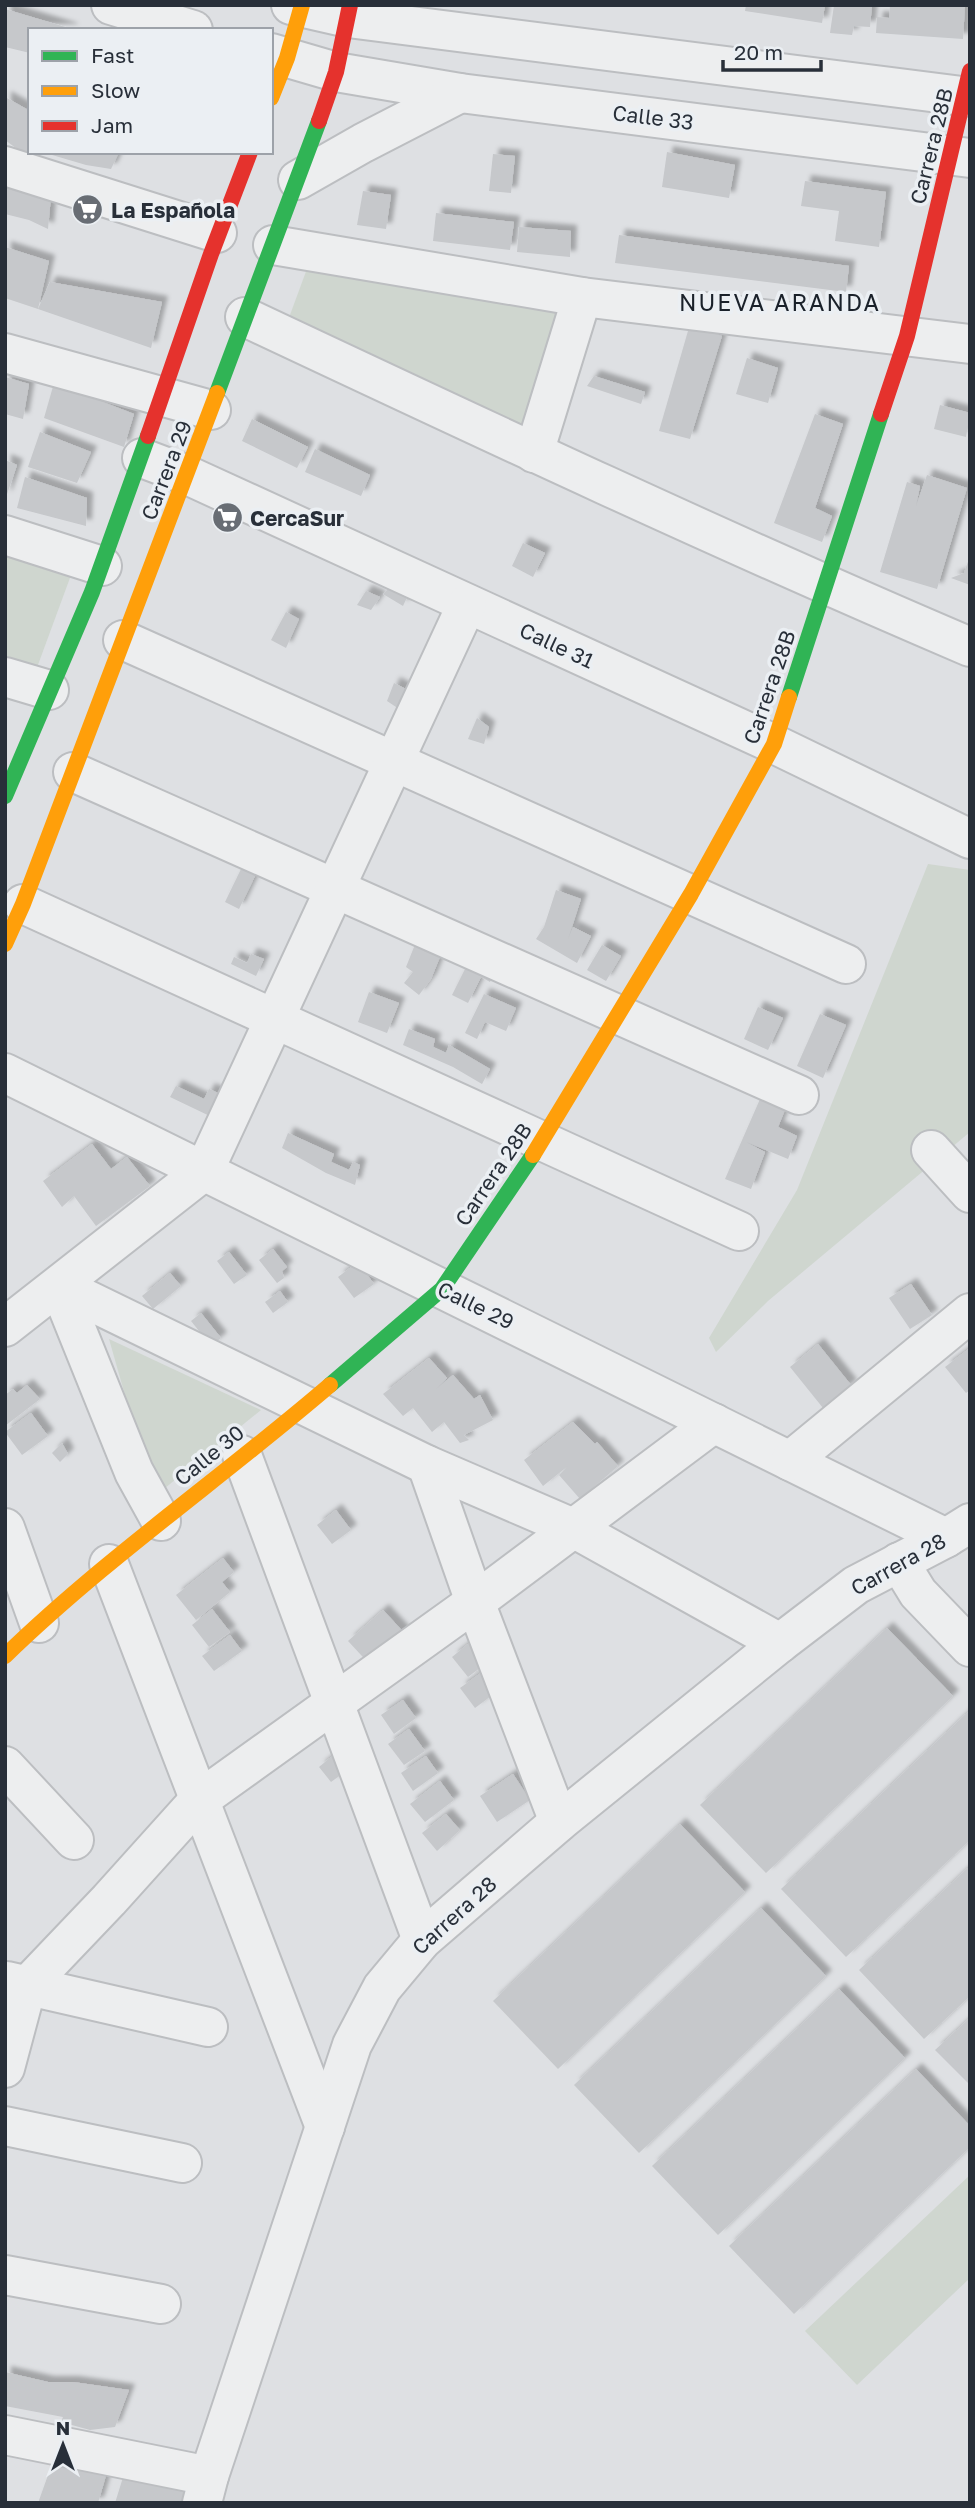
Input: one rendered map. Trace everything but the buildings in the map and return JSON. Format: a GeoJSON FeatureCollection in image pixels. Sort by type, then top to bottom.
{"type":"FeatureCollection","features":[{"type":"Feature","properties":{"kind":"street"},"geometry":{"type":"LineString","coordinates":[[111,5],[186,28]]}},
{"type":"Feature","properties":{"kind":"street"},"geometry":{"type":"LineString","coordinates":[[273,87],[279,55],[298,6],[968,88]]}},
{"type":"Feature","properties":{"kind":"street","name":"Carrera 29"},"geometry":{"type":"LineString","coordinates":[[5,944],[23,904],[298,180],[336,72],[349,12]]}},
{"type":"Feature","properties":{"kind":"street","name":"Calle 33"},"geometry":{"type":"LineString","coordinates":[[279,55],[336,72],[460,93],[960,156]]}},
{"type":"Feature","properties":{"kind":"street","name":"Carrera 28B"},"geometry":{"type":"LineString","coordinates":[[442,1289],[542,1141],[619,1015],[691,894],[774,744],[907,336],[960,156],[968,88]]}},
{"type":"Feature","properties":{"kind":"street"},"geometry":{"type":"LineString","coordinates":[[298,180],[460,93]]}},
{"type":"Feature","properties":{"kind":"street","name":"Carrera 29"},"geometry":{"type":"LineString","coordinates":[[5,796],[102,566],[142,458],[217,233],[249,154]]}},
{"type":"Feature","properties":{"kind":"street"},"geometry":{"type":"LineString","coordinates":[[5,166],[217,233]]}},
{"type":"Feature","properties":{"kind":"street"},"geometry":{"type":"LineString","coordinates":[[273,245],[583,297],[970,344]]}},
{"type":"Feature","properties":{"kind":"street"},"geometry":{"type":"LineString","coordinates":[[534,453],[583,297]]}},
{"type":"Feature","properties":{"kind":"street"},"geometry":{"type":"LineString","coordinates":[[245,317],[826,586],[970,647]]}},
{"type":"Feature","properties":{"kind":"street"},"geometry":{"type":"LineString","coordinates":[[5,353],[211,410]]}},
{"type":"Feature","properties":{"kind":"street","name":"Calle 31"},"geometry":{"type":"LineString","coordinates":[[142,458],[187,475],[774,744],[970,839]]}},
{"type":"Feature","properties":{"kind":"street"},"geometry":{"type":"LineString","coordinates":[[5,536],[102,566]]}},
{"type":"Feature","properties":{"kind":"street"},"geometry":{"type":"LineString","coordinates":[[5,1327],[204,1171],[467,604]]}},
{"type":"Feature","properties":{"kind":"street"},"geometry":{"type":"LineString","coordinates":[[123,640],[846,964]]}},
{"type":"Feature","properties":{"kind":"street"},"geometry":{"type":"LineString","coordinates":[[5,677],[49,690]]}},
{"type":"Feature","properties":{"kind":"street"},"geometry":{"type":"LineString","coordinates":[[73,772],[799,1095]]}},
{"type":"Feature","properties":{"kind":"street"},"geometry":{"type":"LineString","coordinates":[[23,904],[739,1231]]}},
{"type":"Feature","properties":{"kind":"street","name":"Calle 29"},"geometry":{"type":"LineString","coordinates":[[5,1073],[790,1461],[958,1530]]}},
{"type":"Feature","properties":{"kind":"street"},"geometry":{"type":"LineString","coordinates":[[931,1150],[970,1193]]}},
{"type":"Feature","properties":{"kind":"street"},"geometry":{"type":"LineString","coordinates":[[59,1286],[428,1465],[573,1528],[780,1643]]}},
{"type":"Feature","properties":{"kind":"street"},"geometry":{"type":"LineString","coordinates":[[59,1286],[134,1472],[161,1521]]}},
{"type":"Feature","properties":{"kind":"street","name":"Calle 30"},"geometry":{"type":"LineString","coordinates":[[5,1656],[108,1564],[304,1406],[442,1289]]}},
{"type":"Feature","properties":{"kind":"street"},"geometry":{"type":"LineString","coordinates":[[790,1461],[970,1313]]}},
{"type":"Feature","properties":{"kind":"street"},"geometry":{"type":"LineString","coordinates":[[5,2068],[16,1983],[108,1900],[199,1800],[332,1702],[475,1602],[714,1423]]}},
{"type":"Feature","properties":{"kind":"street"},"geometry":{"type":"LineString","coordinates":[[242,1455],[422,1940]]}},
{"type":"Feature","properties":{"kind":"street"},"geometry":{"type":"LineString","coordinates":[[428,1465],[475,1602],[559,1822]]}},
{"type":"Feature","properties":{"kind":"street"},"geometry":{"type":"LineString","coordinates":[[5,1528],[39,1623]]}},
{"type":"Feature","properties":{"kind":"street","name":"Carrera 28"},"geometry":{"type":"LineString","coordinates":[[205,2489],[352,2045],[382,1988],[422,1940],[559,1822],[780,1643],[856,1585],[958,1530]]}},
{"type":"Feature","properties":{"kind":"street"},"geometry":{"type":"LineString","coordinates":[[899,1562],[918,1593],[970,1647]]}},
{"type":"Feature","properties":{"kind":"street"},"geometry":{"type":"LineString","coordinates":[[108,1564],[325,2127]]}},
{"type":"Feature","properties":{"kind":"street"},"geometry":{"type":"LineString","coordinates":[[5,1766],[74,1840]]}},
{"type":"Feature","properties":{"kind":"street"},"geometry":{"type":"LineString","coordinates":[[16,1983],[208,2026]]}},
{"type":"Feature","properties":{"kind":"street"},"geometry":{"type":"LineString","coordinates":[[5,2126],[182,2163]]}},
{"type":"Feature","properties":{"kind":"street"},"geometry":{"type":"LineString","coordinates":[[5,2275],[161,2304]]}},
{"type":"Feature","properties":{"kind":"street"},"geometry":{"type":"LineString","coordinates":[[5,2435],[205,2489]]}},
{"type":"Feature","properties":{"kind":"shaded area"},"geometry":{"type":"Polygon","coordinates":[[[308,266],[567,307],[526,436],[287,323],[308,266]]]}},
{"type":"Feature","properties":{"kind":"shaded area"},"geometry":{"type":"Polygon","coordinates":[[[5,549],[74,567],[35,673],[5,664],[5,549]]]}},
{"type":"Feature","properties":{"kind":"shaded area"},"geometry":{"type":"Polygon","coordinates":[[[928,864],[970,870],[970,1132],[768,1301],[716,1352],[709,1338],[797,1190],[928,864]]]}},
{"type":"Feature","properties":{"kind":"shaded area"},"geometry":{"type":"Polygon","coordinates":[[[109,1339],[261,1410],[154,1497],[109,1339]]]}},
{"type":"Feature","properties":{"kind":"shaded area"},"geometry":{"type":"Polygon","coordinates":[[[970,2175],[970,2278],[857,2385],[805,2331],[970,2175]]]}},
{"type":"Feature","properties":{"kind":"traffic: fast"},"geometry":{"type":"LineString","coordinates":[[217,393],[319,121]]}},
{"type":"Feature","properties":{"kind":"traffic: fast"},"geometry":{"type":"LineString","coordinates":[[789,697],[881,414]]}},
{"type":"Feature","properties":{"kind":"traffic: fast"},"geometry":{"type":"LineString","coordinates":[[5,796],[92,592],[148,436]]}},
{"type":"Feature","properties":{"kind":"traffic: fast"},"geometry":{"type":"LineString","coordinates":[[330,1385],[442,1289],[533,1155]]}},
{"type":"Feature","properties":{"kind":"traffic: slow"},"geometry":{"type":"LineString","coordinates":[[273,93],[287,58],[302,5]]}},
{"type":"Feature","properties":{"kind":"traffic: slow"},"geometry":{"type":"LineString","coordinates":[[5,944],[23,904],[217,393]]}},
{"type":"Feature","properties":{"kind":"traffic: slow"},"geometry":{"type":"LineString","coordinates":[[533,1155],[691,894],[774,744],[789,697]]}},
{"type":"Feature","properties":{"kind":"traffic: slow"},"geometry":{"type":"LineString","coordinates":[[5,1656],[83,1585],[330,1385]]}},
{"type":"Feature","properties":{"kind":"traffic: jam"},"geometry":{"type":"LineString","coordinates":[[319,121],[336,72],[350,5]]}},
{"type":"Feature","properties":{"kind":"traffic: jam"},"geometry":{"type":"LineString","coordinates":[[881,414],[907,336],[970,71]]}},
{"type":"Feature","properties":{"kind":"traffic: jam"},"geometry":{"type":"LineString","coordinates":[[148,436],[211,254],[249,154]]}},
{"type":"Feature","properties":{"kind":"place","name":"La Española"},"geometry":{"type":"Point","coordinates":[88,210]}},
{"type":"Feature","properties":{"kind":"place","name":"CercaSur"},"geometry":{"type":"Point","coordinates":[227,518]}},
{"type":"Feature","properties":{"kind":"district","name":"NUEVA ARANDA"},"geometry":{"type":"Point","coordinates":[780,302]}}]}
